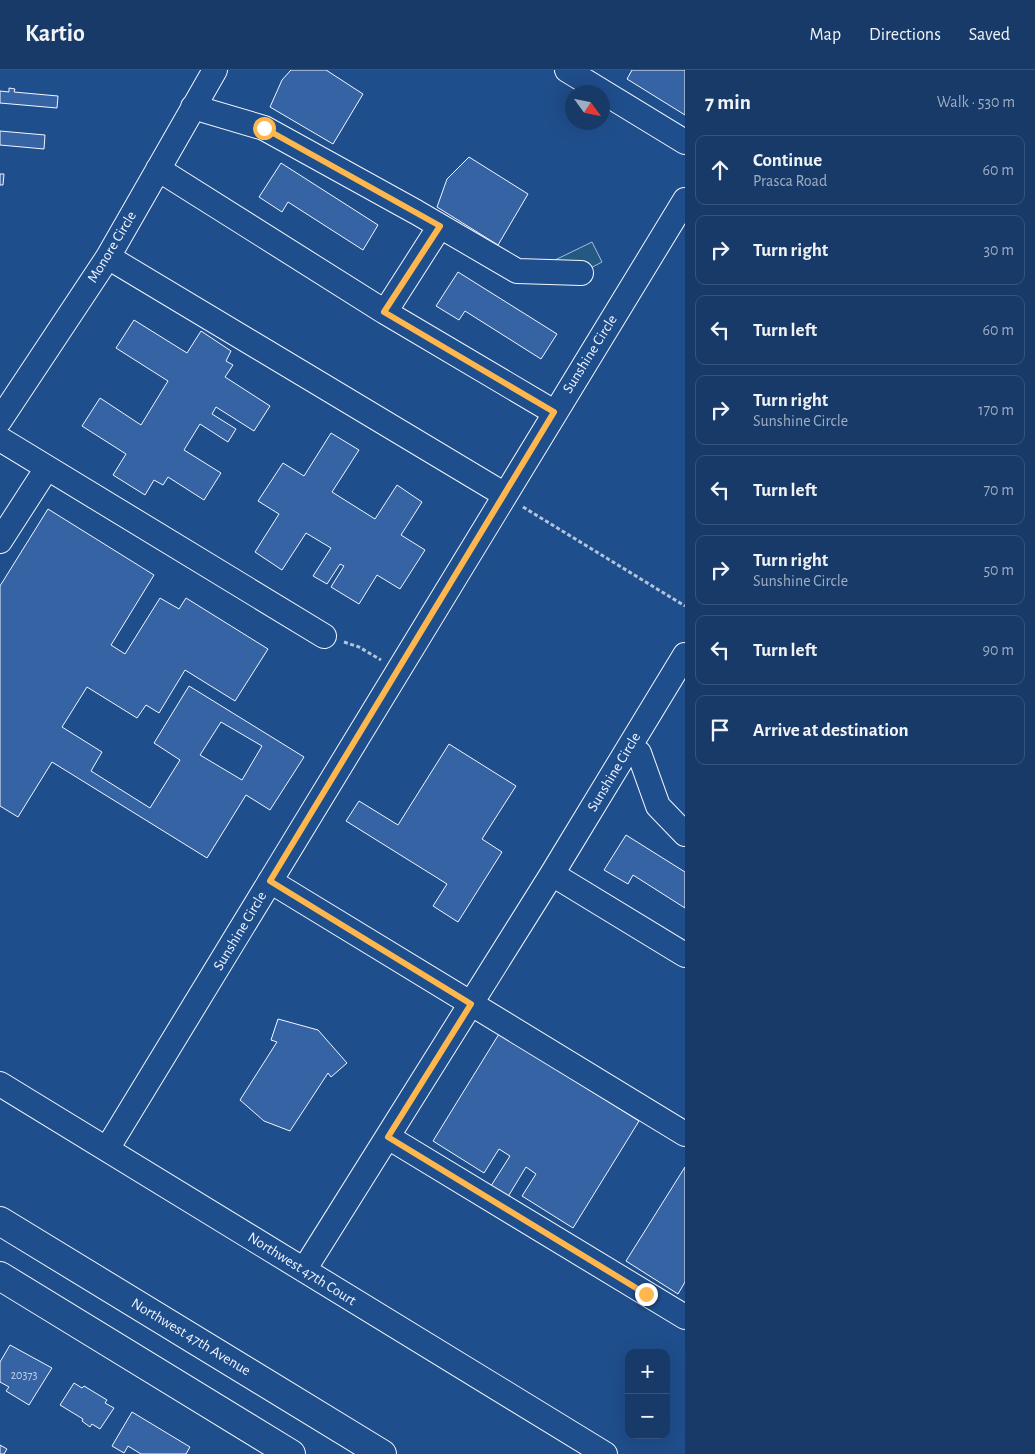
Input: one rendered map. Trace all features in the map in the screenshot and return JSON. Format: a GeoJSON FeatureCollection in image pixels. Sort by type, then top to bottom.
{"type":"FeatureCollection","features":[{"type":"Feature","properties":{"kind":"main road","name":"Northwest 47th Avenue"},"geometry":{"type":"LineString","coordinates":[[0,1221],[382,1454]]}},
{"type":"Feature","properties":{"kind":"main road"},"geometry":{"type":"LineString","coordinates":[[0,1276],[291,1454]]}},
{"type":"Feature","properties":{"kind":"street","name":"Monore Circle"},"geometry":{"type":"LineString","coordinates":[[0,420],[108,257],[215,70]]}},
{"type":"Feature","properties":{"kind":"street"},"geometry":{"type":"LineString","coordinates":[[567,70],[685,142]]}},
{"type":"Feature","properties":{"kind":"street"},"geometry":{"type":"LineString","coordinates":[[193,107],[264,128],[517,271],[581,273]]}},
{"type":"Feature","properties":{"kind":"street"},"geometry":{"type":"LineString","coordinates":[[158,169],[384,312],[554,412]]}},
{"type":"Feature","properties":{"kind":"street","name":"Sunshine Circle"},"geometry":{"type":"LineString","coordinates":[[107,1149],[554,412],[685,200]]}},
{"type":"Feature","properties":{"kind":"street"},"geometry":{"type":"LineString","coordinates":[[384,312],[440,226]]}},
{"type":"Feature","properties":{"kind":"street"},"geometry":{"type":"LineString","coordinates":[[108,257],[505,495]]}},
{"type":"Feature","properties":{"kind":"street"},"geometry":{"type":"LineString","coordinates":[[0,439],[324,636]]}},
{"type":"Feature","properties":{"kind":"street"},"geometry":{"type":"LineString","coordinates":[[0,540],[47,468]]}},
{"type":"Feature","properties":{"kind":"street","name":"Sunshine Circle"},"geometry":{"type":"LineString","coordinates":[[304,1270],[552,874],[685,655]]}},
{"type":"Feature","properties":{"kind":"street"},"geometry":{"type":"LineString","coordinates":[[639,753],[658,806],[685,834]]}},
{"type":"Feature","properties":{"kind":"street"},"geometry":{"type":"LineString","coordinates":[[552,874],[685,955]]}},
{"type":"Feature","properties":{"kind":"street"},"geometry":{"type":"LineString","coordinates":[[270,881],[685,1134]]}},
{"type":"Feature","properties":{"kind":"street","name":"Northwest 47th Court"},"geometry":{"type":"LineString","coordinates":[[0,1084],[605,1454]]}},
{"type":"Feature","properties":{"kind":"street"},"geometry":{"type":"LineString","coordinates":[[388,1137],[685,1317]]}},
{"type":"Feature","properties":{"kind":"path"},"geometry":{"type":"LineString","coordinates":[[505,495],[685,606]]}},
{"type":"Feature","properties":{"kind":"path"},"geometry":{"type":"LineString","coordinates":[[324,636],[359,647],[398,670]]}},
{"type":"Feature","properties":{"kind":"shaded area"},"geometry":{"type":"Polygon","coordinates":[[[592,242],[602,262],[566,281],[555,260],[592,242]]]}},
{"type":"Feature","properties":{"kind":"building"},"geometry":{"type":"Polygon","coordinates":[[[291,70],[326,70],[363,94],[333,144],[270,107],[282,80],[291,70]]]}},
{"type":"Feature","properties":{"kind":"building"},"geometry":{"type":"Polygon","coordinates":[[[632,70],[685,70],[685,115],[627,79],[632,70]]]}},
{"type":"Feature","properties":{"kind":"building"},"geometry":{"type":"Polygon","coordinates":[[[9,88],[15,89],[14,92],[58,96],[57,108],[0,103],[0,91],[9,92],[9,88]]]}},
{"type":"Feature","properties":{"kind":"building"},"geometry":{"type":"Polygon","coordinates":[[[0,131],[45,135],[44,149],[0,145],[0,131]]]}},
{"type":"Feature","properties":{"kind":"building"},"geometry":{"type":"Polygon","coordinates":[[[469,157],[528,194],[498,245],[437,207],[447,179],[469,157]]]}},
{"type":"Feature","properties":{"kind":"building"},"geometry":{"type":"Polygon","coordinates":[[[281,163],[378,225],[363,250],[288,202],[282,212],[259,197],[281,163]]]}},
{"type":"Feature","properties":{"kind":"building"},"geometry":{"type":"Polygon","coordinates":[[[0,174],[4,174],[3,185],[0,185],[0,174]]]}},
{"type":"Feature","properties":{"kind":"building"},"geometry":{"type":"Polygon","coordinates":[[[458,272],[557,334],[541,359],[465,311],[459,320],[436,306],[458,272]]]}},
{"type":"Feature","properties":{"kind":"building"},"geometry":{"type":"Polygon","coordinates":[[[134,320],[187,353],[201,331],[231,351],[226,361],[233,365],[225,377],[270,406],[254,431],[216,407],[212,414],[236,429],[228,442],[200,424],[184,450],[221,473],[204,500],[168,477],[163,485],[154,480],[145,495],[113,475],[126,454],[82,426],[100,398],[141,425],[168,381],[116,348],[134,320]]]}},
{"type":"Feature","properties":{"kind":"building"},"geometry":{"type":"Polygon","coordinates":[[[331,433],[359,450],[332,492],[375,519],[397,485],[422,502],[401,535],[425,550],[400,589],[377,575],[359,604],[331,587],[344,566],[340,564],[327,584],[313,576],[331,548],[306,533],[282,570],[255,552],[279,514],[258,501],[283,463],[304,476],[331,433]]]}},
{"type":"Feature","properties":{"kind":"building"},"geometry":{"type":"Polygon","coordinates":[[[48,509],[154,575],[111,645],[125,654],[160,598],[179,609],[186,598],[268,649],[235,701],[185,670],[159,713],[146,705],[137,718],[87,687],[62,727],[102,752],[91,771],[150,808],[180,760],[154,743],[189,686],[304,757],[270,810],[246,795],[207,858],[52,762],[18,817],[0,806],[0,586],[48,509]],[[221,722],[200,755],[242,780],[262,746],[221,722]]]}},
{"type":"Feature","properties":{"kind":"building"},"geometry":{"type":"Polygon","coordinates":[[[449,744],[516,786],[482,839],[502,852],[458,922],[433,906],[447,884],[346,821],[359,801],[398,825],[449,744]]]}},
{"type":"Feature","properties":{"kind":"building"},"geometry":{"type":"Polygon","coordinates":[[[626,835],[685,872],[685,908],[633,875],[628,884],[604,870],[626,835]]]}},
{"type":"Feature","properties":{"kind":"building"},"geometry":{"type":"Polygon","coordinates":[[[278,1019],[318,1030],[347,1063],[331,1077],[328,1073],[290,1131],[264,1121],[240,1100],[277,1042],[271,1040],[278,1019]]]}},
{"type":"Feature","properties":{"kind":"building"},"geometry":{"type":"Polygon","coordinates":[[[499,1034],[639,1121],[573,1228],[522,1196],[536,1174],[526,1167],[506,1200],[489,1189],[510,1156],[499,1149],[484,1173],[433,1141],[499,1034]]]}},
{"type":"Feature","properties":{"kind":"building"},"geometry":{"type":"Polygon","coordinates":[[[685,1167],[685,1282],[678,1294],[626,1261],[685,1167]]]}},
{"type":"Feature","properties":{"kind":"building"},"geometry":{"type":"Polygon","coordinates":[[[10,1345],[52,1368],[29,1405],[6,1391],[9,1387],[0,1382],[0,1362],[10,1345]]]}},
{"type":"Feature","properties":{"kind":"building"},"geometry":{"type":"Polygon","coordinates":[[[74,1383],[82,1388],[84,1386],[107,1400],[105,1403],[114,1408],[100,1429],[92,1424],[90,1427],[82,1421],[83,1419],[60,1405],[74,1383]]]}},
{"type":"Feature","properties":{"kind":"building"},"geometry":{"type":"Polygon","coordinates":[[[132,1412],[190,1447],[186,1454],[141,1454],[128,1446],[124,1453],[112,1446],[132,1412]]]}},
{"type":"Feature","properties":{"kind":"building"},"geometry":{"type":"Polygon","coordinates":[[[0,1445],[7,1449],[4,1454],[0,1454],[0,1445]]]}},
{"type":"Feature","properties":{"kind":"route"},"geometry":{"type":"LineString","coordinates":[[264,128],[440,226],[384,312],[554,412],[270,881],[471,1004],[388,1137],[646,1294]]}}]}
